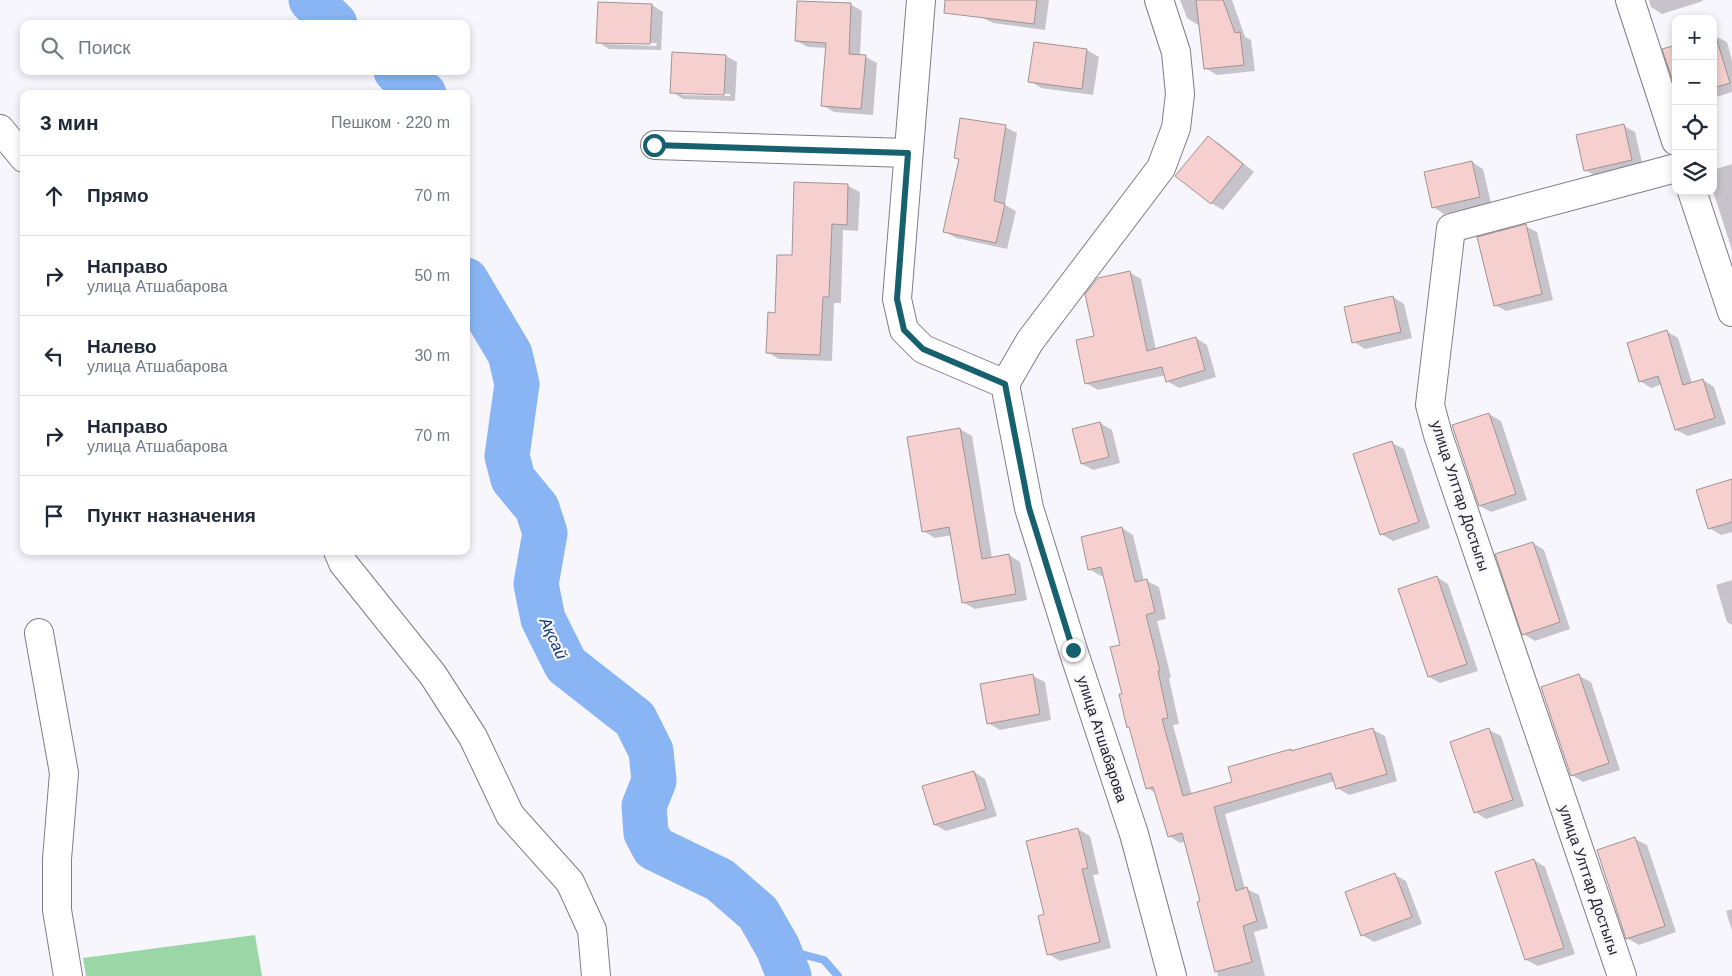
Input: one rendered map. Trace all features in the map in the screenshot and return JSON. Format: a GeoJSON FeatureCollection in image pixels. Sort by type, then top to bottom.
{"type":"FeatureCollection","features":[{"type":"Feature","properties":{"kind":"street"},"geometry":{"type":"LineString","coordinates":[[921,0],[897,299],[904,330],[923,349],[1005,384],[1030,340],[1161,168],[1176,128],[1180,94],[1176,52],[1159,0]]}},
{"type":"Feature","properties":{"kind":"street"},"geometry":{"type":"LineString","coordinates":[[1630,0],[1672,129]]}},
{"type":"Feature","properties":{"kind":"street"},"geometry":{"type":"LineString","coordinates":[[0,129],[20,153]]}},
{"type":"Feature","properties":{"kind":"street"},"geometry":{"type":"LineString","coordinates":[[654,145],[908,153]]}},
{"type":"Feature","properties":{"kind":"street","name":"улица Улттар Достыгы"},"geometry":{"type":"LineString","coordinates":[[1622,976],[1441,445],[1430,406],[1451,228],[1672,169]]}},
{"type":"Feature","properties":{"kind":"street"},"geometry":{"type":"LineString","coordinates":[[1693,195],[1732,312]]}},
{"type":"Feature","properties":{"kind":"street","name":"улица Атшабарова"},"geometry":{"type":"LineString","coordinates":[[1005,384],[1029,508],[1073,650],[1134,834],[1172,976]]}},
{"type":"Feature","properties":{"kind":"street"},"geometry":{"type":"LineString","coordinates":[[340,555],[343,563],[433,675],[473,737],[510,814],[570,882],[592,930],[596,976]]}},
{"type":"Feature","properties":{"kind":"street"},"geometry":{"type":"LineString","coordinates":[[38,633],[64,773],[57,859],[57,910],[68,976]]}},
{"type":"Feature","properties":{"kind":"green space"},"geometry":{"type":"Polygon","coordinates":[[[255,935],[262,976],[86,976],[83,958],[255,935]]]}},
{"type":"Feature","properties":{"kind":"building"},"geometry":{"type":"Polygon","coordinates":[[[945,0],[1037,0],[1034,24],[944,13],[945,0]]]}},
{"type":"Feature","properties":{"kind":"building"},"geometry":{"type":"Polygon","coordinates":[[[1196,0],[1223,0],[1235,33],[1240,32],[1244,65],[1204,69],[1196,0]]]}},
{"type":"Feature","properties":{"kind":"building"},"geometry":{"type":"Polygon","coordinates":[[[797,1],[851,3],[849,54],[866,55],[861,109],[821,106],[826,43],[795,41],[797,1]]]}},
{"type":"Feature","properties":{"kind":"building"},"geometry":{"type":"Polygon","coordinates":[[[598,2],[652,4],[650,44],[596,43],[598,2]]]}},
{"type":"Feature","properties":{"kind":"building"},"geometry":{"type":"Polygon","coordinates":[[[1717,41],[1730,83],[1717,87],[1717,41]]]}},
{"type":"Feature","properties":{"kind":"building"},"geometry":{"type":"Polygon","coordinates":[[[1034,42],[1087,49],[1082,89],[1028,82],[1034,42]]]}},
{"type":"Feature","properties":{"kind":"building"},"geometry":{"type":"Polygon","coordinates":[[[1672,46],[1672,78],[1662,49],[1672,46]]]}},
{"type":"Feature","properties":{"kind":"building"},"geometry":{"type":"Polygon","coordinates":[[[672,52],[726,55],[724,95],[670,93],[672,52]]]}},
{"type":"Feature","properties":{"kind":"building"},"geometry":{"type":"Polygon","coordinates":[[[960,118],[1006,125],[994,201],[1005,204],[996,243],[943,232],[959,159],[954,158],[960,118]]]}},
{"type":"Feature","properties":{"kind":"building"},"geometry":{"type":"Polygon","coordinates":[[[1624,124],[1632,160],[1584,171],[1576,135],[1624,124]]]}},
{"type":"Feature","properties":{"kind":"building"},"geometry":{"type":"Polygon","coordinates":[[[1208,136],[1243,164],[1211,204],[1175,176],[1208,136]]]}},
{"type":"Feature","properties":{"kind":"building"},"geometry":{"type":"Polygon","coordinates":[[[1472,161],[1480,197],[1432,208],[1424,172],[1472,161]]]}},
{"type":"Feature","properties":{"kind":"building"},"geometry":{"type":"Polygon","coordinates":[[[794,182],[848,184],[847,225],[832,224],[829,297],[823,297],[820,355],[766,353],[768,312],[775,313],[777,255],[792,255],[794,182]]]}},
{"type":"Feature","properties":{"kind":"building"},"geometry":{"type":"Polygon","coordinates":[[[1526,224],[1542,294],[1494,306],[1477,237],[1526,224]]]}},
{"type":"Feature","properties":{"kind":"building"},"geometry":{"type":"Polygon","coordinates":[[[1130,271],[1147,351],[1196,337],[1205,370],[1166,382],[1162,367],[1085,384],[1076,340],[1094,336],[1085,294],[1098,278],[1130,271]]]}},
{"type":"Feature","properties":{"kind":"building"},"geometry":{"type":"Polygon","coordinates":[[[1393,296],[1401,332],[1352,343],[1344,307],[1393,296]]]}},
{"type":"Feature","properties":{"kind":"building"},"geometry":{"type":"Polygon","coordinates":[[[1667,330],[1683,385],[1703,379],[1715,418],[1675,430],[1658,376],[1639,382],[1627,343],[1667,330]]]}},
{"type":"Feature","properties":{"kind":"building"},"geometry":{"type":"Polygon","coordinates":[[[1489,413],[1516,494],[1479,506],[1452,425],[1489,413]]]}},
{"type":"Feature","properties":{"kind":"building"},"geometry":{"type":"Polygon","coordinates":[[[1100,422],[1109,457],[1081,464],[1072,429],[1100,422]]]}},
{"type":"Feature","properties":{"kind":"building"},"geometry":{"type":"Polygon","coordinates":[[[960,428],[982,559],[1009,554],[1016,594],[962,603],[949,527],[922,532],[907,437],[960,428]]]}},
{"type":"Feature","properties":{"kind":"building"},"geometry":{"type":"Polygon","coordinates":[[[1392,441],[1419,522],[1380,535],[1353,454],[1392,441]]]}},
{"type":"Feature","properties":{"kind":"building"},"geometry":{"type":"Polygon","coordinates":[[[1732,479],[1732,522],[1708,529],[1696,490],[1732,479]]]}},
{"type":"Feature","properties":{"kind":"building"},"geometry":{"type":"Polygon","coordinates":[[[1122,527],[1135,582],[1147,579],[1155,612],[1146,615],[1160,671],[1158,671],[1168,718],[1162,719],[1183,796],[1232,782],[1228,767],[1373,728],[1387,774],[1336,789],[1331,773],[1214,807],[1236,891],[1247,887],[1257,921],[1243,926],[1252,962],[1215,972],[1197,902],[1200,901],[1182,833],[1168,837],[1153,787],[1146,789],[1129,727],[1127,728],[1119,694],[1122,694],[1110,647],[1120,645],[1101,567],[1088,570],[1081,537],[1122,527]]]}},
{"type":"Feature","properties":{"kind":"building"},"geometry":{"type":"Polygon","coordinates":[[[1533,542],[1560,622],[1522,635],[1495,554],[1533,542]]]}},
{"type":"Feature","properties":{"kind":"building"},"geometry":{"type":"Polygon","coordinates":[[[1437,576],[1467,664],[1428,677],[1398,589],[1437,576]]]}},
{"type":"Feature","properties":{"kind":"building"},"geometry":{"type":"Polygon","coordinates":[[[1033,674],[1040,714],[987,724],[980,684],[1033,674]]]}},
{"type":"Feature","properties":{"kind":"building"},"geometry":{"type":"Polygon","coordinates":[[[1579,674],[1609,763],[1571,776],[1541,687],[1579,674]]]}},
{"type":"Feature","properties":{"kind":"building"},"geometry":{"type":"Polygon","coordinates":[[[1489,728],[1513,800],[1474,813],[1450,742],[1489,728]]]}},
{"type":"Feature","properties":{"kind":"building"},"geometry":{"type":"Polygon","coordinates":[[[974,771],[986,809],[934,825],[922,786],[974,771]]]}},
{"type":"Feature","properties":{"kind":"building"},"geometry":{"type":"Polygon","coordinates":[[[1078,828],[1088,868],[1082,869],[1100,942],[1047,955],[1038,916],[1044,914],[1026,841],[1078,828]]]}},
{"type":"Feature","properties":{"kind":"building"},"geometry":{"type":"Polygon","coordinates":[[[1635,837],[1665,926],[1626,939],[1597,850],[1635,837]]]}},
{"type":"Feature","properties":{"kind":"building"},"geometry":{"type":"Polygon","coordinates":[[[1534,859],[1564,948],[1525,960],[1495,872],[1534,859]]]}},
{"type":"Feature","properties":{"kind":"building"},"geometry":{"type":"Polygon","coordinates":[[[1395,873],[1412,917],[1361,936],[1345,892],[1395,873]]]}},
{"type":"Feature","properties":{"kind":"waterway","name":"Ақсай"},"geometry":{"type":"LineString","coordinates":[[311,0],[331,20]]}},
{"type":"Feature","properties":{"kind":"waterway","name":"Ақсай"},"geometry":{"type":"LineString","coordinates":[[401,75],[419,90]]}},
{"type":"Feature","properties":{"kind":"waterway","name":"Ақсай"},"geometry":{"type":"LineString","coordinates":[[470,287],[510,354],[517,384],[507,456],[513,479],[537,508],[545,533],[536,584],[543,619],[566,665],[635,719],[651,751],[654,781],[644,806],[646,833],[654,848],[720,880],[758,913],[778,948],[789,976]]}},
{"type":"Feature","properties":{"kind":"waterway"},"geometry":{"type":"LineString","coordinates":[[778,948],[824,960],[838,976]]}},
{"type":"Feature","properties":{"kind":"route"},"geometry":{"type":"LineString","coordinates":[[654,145],[908,153],[897,299],[904,330],[923,349],[1005,384],[1029,508],[1073,650]]}}]}
